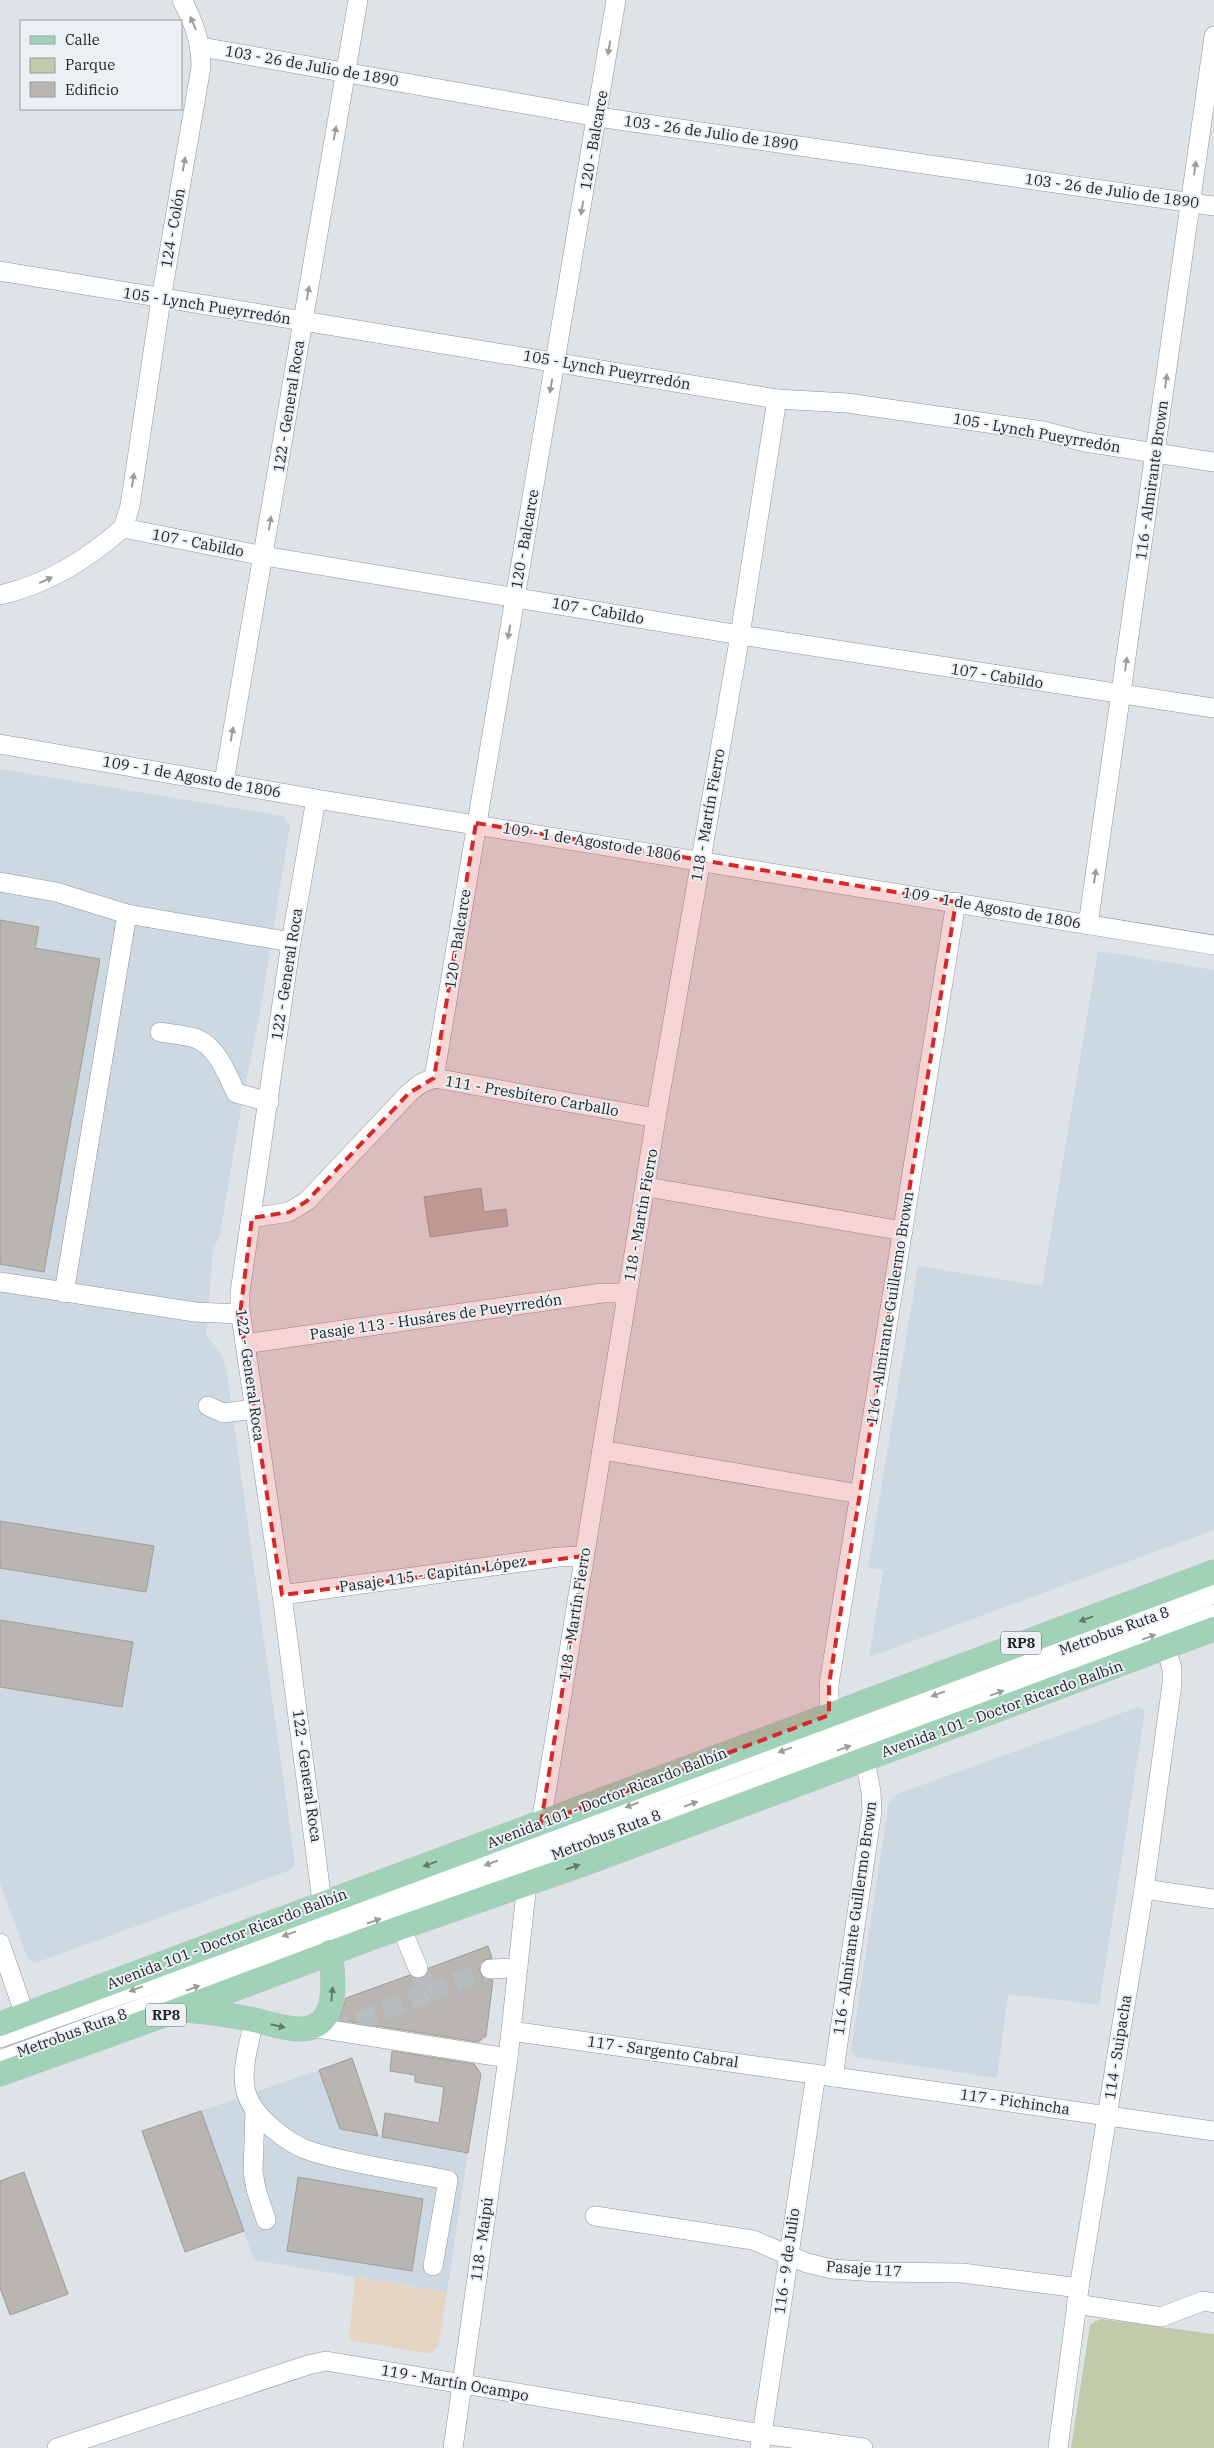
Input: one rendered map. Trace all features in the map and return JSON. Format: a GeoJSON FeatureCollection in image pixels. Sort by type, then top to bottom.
{"type":"FeatureCollection","features":[{"type":"Feature","properties":{"kind":"main road","name":"Avenida 101 - Doctor Ricardo Balbín"},"geometry":{"type":"LineString","coordinates":[[0,2074],[178,2010],[327,1928],[539,1834],[829,1714],[1214,1572]]}},
{"type":"Feature","properties":{"kind":"main road","name":"Avenida 101 - Doctor Ricardo Balbín"},"geometry":{"type":"LineString","coordinates":[[0,2024],[25,2015],[327,1928],[401,1927],[529,1874],[866,1759],[1214,1629]]}},
{"type":"Feature","properties":{"kind":"main road"},"geometry":{"type":"LineString","coordinates":[[178,2010],[205,2011],[289,2028],[311,2027],[322,2020],[331,2007],[333,1991],[327,1928]]}},
{"type":"Feature","properties":{"kind":"street"},"geometry":{"type":"LineString","coordinates":[[182,0],[196,28],[201,47]]}},
{"type":"Feature","properties":{"kind":"street","name":"122 - General Roca"},"geometry":{"type":"LineString","coordinates":[[224,782],[358,0]]}},
{"type":"Feature","properties":{"kind":"street","name":"120 - Balcarce"},"geometry":{"type":"LineString","coordinates":[[434,1078],[598,117],[616,0]]}},
{"type":"Feature","properties":{"kind":"street","name":"116 - Almirante Brown"},"geometry":{"type":"LineString","coordinates":[[1088,924],[1214,36]]}},
{"type":"Feature","properties":{"kind":"street","name":"103 - 26 de Julio de 1890"},"geometry":{"type":"LineString","coordinates":[[201,47],[598,117],[1214,206]]}},
{"type":"Feature","properties":{"kind":"street","name":"124 - Colón"},"geometry":{"type":"LineString","coordinates":[[123,528],[130,506],[161,299],[201,67],[201,47]]}},
{"type":"Feature","properties":{"kind":"street","name":"105 - Lynch Pueyrredón"},"geometry":{"type":"LineString","coordinates":[[0,271],[161,299],[555,361],[777,400],[847,403],[1044,430],[1085,442],[1214,462]]}},
{"type":"Feature","properties":{"kind":"street","name":"118 - Martín Fierro"},"geometry":{"type":"LineString","coordinates":[[511,2031],[529,1874],[539,1834],[647,1187],[656,1118],[740,635],[777,400]]}},
{"type":"Feature","properties":{"kind":"street"},"geometry":{"type":"LineString","coordinates":[[0,596],[24,589],[64,571],[96,552],[123,528]]}},
{"type":"Feature","properties":{"kind":"street","name":"107 - Cabildo"},"geometry":{"type":"LineString","coordinates":[[123,528],[264,556],[740,635],[1214,708]]}},
{"type":"Feature","properties":{"kind":"street","name":"109 - 1 de Agosto de 1806"},"geometry":{"type":"LineString","coordinates":[[0,744],[316,799],[476,823],[1214,945]]}},
{"type":"Feature","properties":{"kind":"street","name":"122 - General Roca"},"geometry":{"type":"LineString","coordinates":[[316,799],[291,942],[240,1292],[240,1314],[282,1595],[327,1928]]}},
{"type":"Feature","properties":{"kind":"street"},"geometry":{"type":"LineString","coordinates":[[0,882],[56,892],[127,914],[291,942]]}},
{"type":"Feature","properties":{"kind":"street","name":"116 - Almirante Guillermo Brown"},"geometry":{"type":"LineString","coordinates":[[829,1714],[828,1684],[956,902]]}},
{"type":"Feature","properties":{"kind":"street"},"geometry":{"type":"LineString","coordinates":[[64,1293],[127,914]]}},
{"type":"Feature","properties":{"kind":"street"},"geometry":{"type":"LineString","coordinates":[[160,1032],[196,1038],[213,1052],[225,1068],[236,1093],[269,1102]]}},
{"type":"Feature","properties":{"kind":"street","name":"111 - Presbítero Carballo"},"geometry":{"type":"LineString","coordinates":[[252,1218],[289,1212],[307,1201],[409,1093],[420,1084],[434,1078],[656,1118]]}},
{"type":"Feature","properties":{"kind":"street"},"geometry":{"type":"LineString","coordinates":[[647,1187],[903,1230]]}},
{"type":"Feature","properties":{"kind":"street"},"geometry":{"type":"LineString","coordinates":[[0,1282],[195,1312],[240,1314]]}},
{"type":"Feature","properties":{"kind":"street","name":"Pasaje 113 - Husáres de Pueyrredón"},"geometry":{"type":"LineString","coordinates":[[245,1344],[602,1293],[628,1294]]}},
{"type":"Feature","properties":{"kind":"street"},"geometry":{"type":"LineString","coordinates":[[208,1406],[223,1413],[255,1409]]}},
{"type":"Feature","properties":{"kind":"street"},"geometry":{"type":"LineString","coordinates":[[602,1450],[859,1494]]}},
{"type":"Feature","properties":{"kind":"street","name":"Pasaje 115 - Capitán López"},"geometry":{"type":"LineString","coordinates":[[282,1595],[558,1557],[584,1556]]}},
{"type":"Feature","properties":{"kind":"street","name":"Metrobus Ruta 8"},"geometry":{"type":"LineString","coordinates":[[539,1834],[585,1822],[1214,1594]]}},
{"type":"Feature","properties":{"kind":"street","name":"Metrobus Ruta 8"},"geometry":{"type":"LineString","coordinates":[[0,2038],[327,1928],[529,1874],[580,1844],[1214,1614]]}},
{"type":"Feature","properties":{"kind":"street","name":"114 - Suipacha"},"geometry":{"type":"LineString","coordinates":[[1058,2448],[1077,2296],[1144,1889],[1172,1684],[1172,1669],[1166,1647]]}},
{"type":"Feature","properties":{"kind":"street","name":"116 - Almirante Guillermo Brown"},"geometry":{"type":"LineString","coordinates":[[824,2076],[872,1811],[872,1792],[866,1759]]}},
{"type":"Feature","properties":{"kind":"street"},"geometry":{"type":"LineString","coordinates":[[1144,1889],[1214,1899]]}},
{"type":"Feature","properties":{"kind":"street"},"geometry":{"type":"LineString","coordinates":[[401,1927],[418,1968]]}},
{"type":"Feature","properties":{"kind":"street","name":"Metrobus Ruta 8"},"geometry":{"type":"LineString","coordinates":[[0,2060],[290,1953],[327,1928]]}},
{"type":"Feature","properties":{"kind":"street"},"geometry":{"type":"LineString","coordinates":[[0,1943],[7,1982],[25,2015]]}},
{"type":"Feature","properties":{"kind":"street"},"geometry":{"type":"LineString","coordinates":[[490,1969],[518,1968]]}},
{"type":"Feature","properties":{"kind":"street"},"geometry":{"type":"LineString","coordinates":[[254,2020],[245,2080],[246,2092],[255,2110],[276,2132],[311,2152],[448,2180],[433,2266]]}},
{"type":"Feature","properties":{"kind":"street"},"geometry":{"type":"LineString","coordinates":[[311,2027],[508,2058]]}},
{"type":"Feature","properties":{"kind":"street","name":"117 - Sargento Cabral"},"geometry":{"type":"LineString","coordinates":[[511,2031],[824,2076]]}},
{"type":"Feature","properties":{"kind":"street","name":"118 - Maipú"},"geometry":{"type":"LineString","coordinates":[[453,2448],[511,2031]]}},
{"type":"Feature","properties":{"kind":"street","name":"117 - Pichincha"},"geometry":{"type":"LineString","coordinates":[[824,2076],[1214,2131]]}},
{"type":"Feature","properties":{"kind":"street","name":"116 - 9 de Julio"},"geometry":{"type":"LineString","coordinates":[[761,2441],[788,2253],[824,2076]]}},
{"type":"Feature","properties":{"kind":"street"},"geometry":{"type":"LineString","coordinates":[[255,2110],[253,2172],[256,2190],[266,2220]]}},
{"type":"Feature","properties":{"kind":"street","name":"Pasaje 117"},"geometry":{"type":"LineString","coordinates":[[595,2216],[753,2240],[788,2253],[807,2263],[832,2269],[877,2272],[962,2273],[1077,2296],[1161,2317],[1203,2301],[1214,2303]]}},
{"type":"Feature","properties":{"kind":"street","name":"119 - Martín Ocampo"},"geometry":{"type":"LineString","coordinates":[[57,2448],[308,2364],[326,2361],[761,2441],[863,2448]]}},
{"type":"Feature","properties":{"kind":"highlighted area"},"geometry":{"type":"Polygon","coordinates":[[[476,823],[956,902],[829,1684],[829,1715],[541,1823],[584,1556],[282,1595],[240,1314],[252,1218],[289,1212],[307,1201],[409,1093],[434,1078],[476,823]]]}},
{"type":"Feature","properties":{"kind":"shaded area"},"geometry":{"type":"Polygon","coordinates":[[[0,769],[283,816],[290,825],[259,1019],[242,1102],[220,1235],[213,1250],[206,1334],[222,1355],[227,1374],[295,1863],[290,1870],[35,1963],[28,1959],[0,1883],[0,769]]]}},
{"type":"Feature","properties":{"kind":"shaded area"},"geometry":{"type":"Polygon","coordinates":[[[1098,951],[1214,970],[1214,1530],[869,1657],[883,1570],[868,1568],[918,1266],[1042,1286],[1098,951]]]}},
{"type":"Feature","properties":{"kind":"shaded area"},"geometry":{"type":"Polygon","coordinates":[[[1138,1707],[1145,1711],[1099,2005],[1008,1994],[997,2078],[857,2057],[851,2050],[889,1802],[897,1794],[1138,1707]]]}},
{"type":"Feature","properties":{"kind":"shaded area"},"geometry":{"type":"Polygon","coordinates":[[[319,2070],[340,2129],[468,2153],[447,2292],[254,2260],[201,2111],[319,2070]]]}},
{"type":"Feature","properties":{"kind":"shaded area"},"geometry":{"type":"Polygon","coordinates":[[[355,2277],[447,2292],[438,2347],[429,2354],[349,2340],[355,2277]]]}},
{"type":"Feature","properties":{"kind":"green space"},"geometry":{"type":"Polygon","coordinates":[[[1100,2319],[1214,2334],[1214,2448],[1071,2448],[1090,2325],[1100,2319]]]}},
{"type":"Feature","properties":{"kind":"building"},"geometry":{"type":"Polygon","coordinates":[[[0,920],[39,927],[35,948],[100,959],[44,1272],[0,1264],[0,920]]]}},
{"type":"Feature","properties":{"kind":"building"},"geometry":{"type":"Polygon","coordinates":[[[481,1188],[484,1212],[506,1209],[508,1226],[430,1237],[424,1197],[481,1188]]]}},
{"type":"Feature","properties":{"kind":"building"},"geometry":{"type":"Polygon","coordinates":[[[0,1521],[154,1546],[146,1592],[0,1568],[0,1521]]]}},
{"type":"Feature","properties":{"kind":"building"},"geometry":{"type":"Polygon","coordinates":[[[0,1620],[133,1642],[122,1707],[0,1687],[0,1620]]]}},
{"type":"Feature","properties":{"kind":"building"},"geometry":{"type":"Polygon","coordinates":[[[488,1946],[492,1958],[484,1960],[479,1970],[484,1979],[493,1980],[486,2036],[478,2042],[339,2020],[346,1998],[410,1975],[416,1979],[422,1979],[427,1974],[429,1968],[488,1946]]]}},
{"type":"Feature","properties":{"kind":"building"},"geometry":{"type":"Polygon","coordinates":[[[392,2051],[474,2064],[481,2074],[468,2153],[382,2137],[385,2113],[439,2123],[444,2087],[415,2082],[415,2075],[390,2071],[392,2051]]]}},
{"type":"Feature","properties":{"kind":"building"},"geometry":{"type":"Polygon","coordinates":[[[352,2058],[378,2136],[340,2129],[319,2070],[352,2058]]]}},
{"type":"Feature","properties":{"kind":"building"},"geometry":{"type":"Polygon","coordinates":[[[201,2111],[244,2231],[185,2252],[142,2131],[201,2111]]]}},
{"type":"Feature","properties":{"kind":"building"},"geometry":{"type":"Polygon","coordinates":[[[24,2172],[68,2294],[10,2315],[0,2288],[0,2181],[24,2172]]]}},
{"type":"Feature","properties":{"kind":"building"},"geometry":{"type":"Polygon","coordinates":[[[298,2177],[423,2199],[412,2271],[287,2251],[298,2177]]]}},
{"type":"Feature","properties":{"kind":"tunnel"},"geometry":{"type":"LineString","coordinates":[[418,1968],[428,1993],[490,1969]]}},
{"type":"Feature","properties":{"kind":"tunnel"},"geometry":{"type":"LineString","coordinates":[[332,2032],[428,1993]]}}]}
